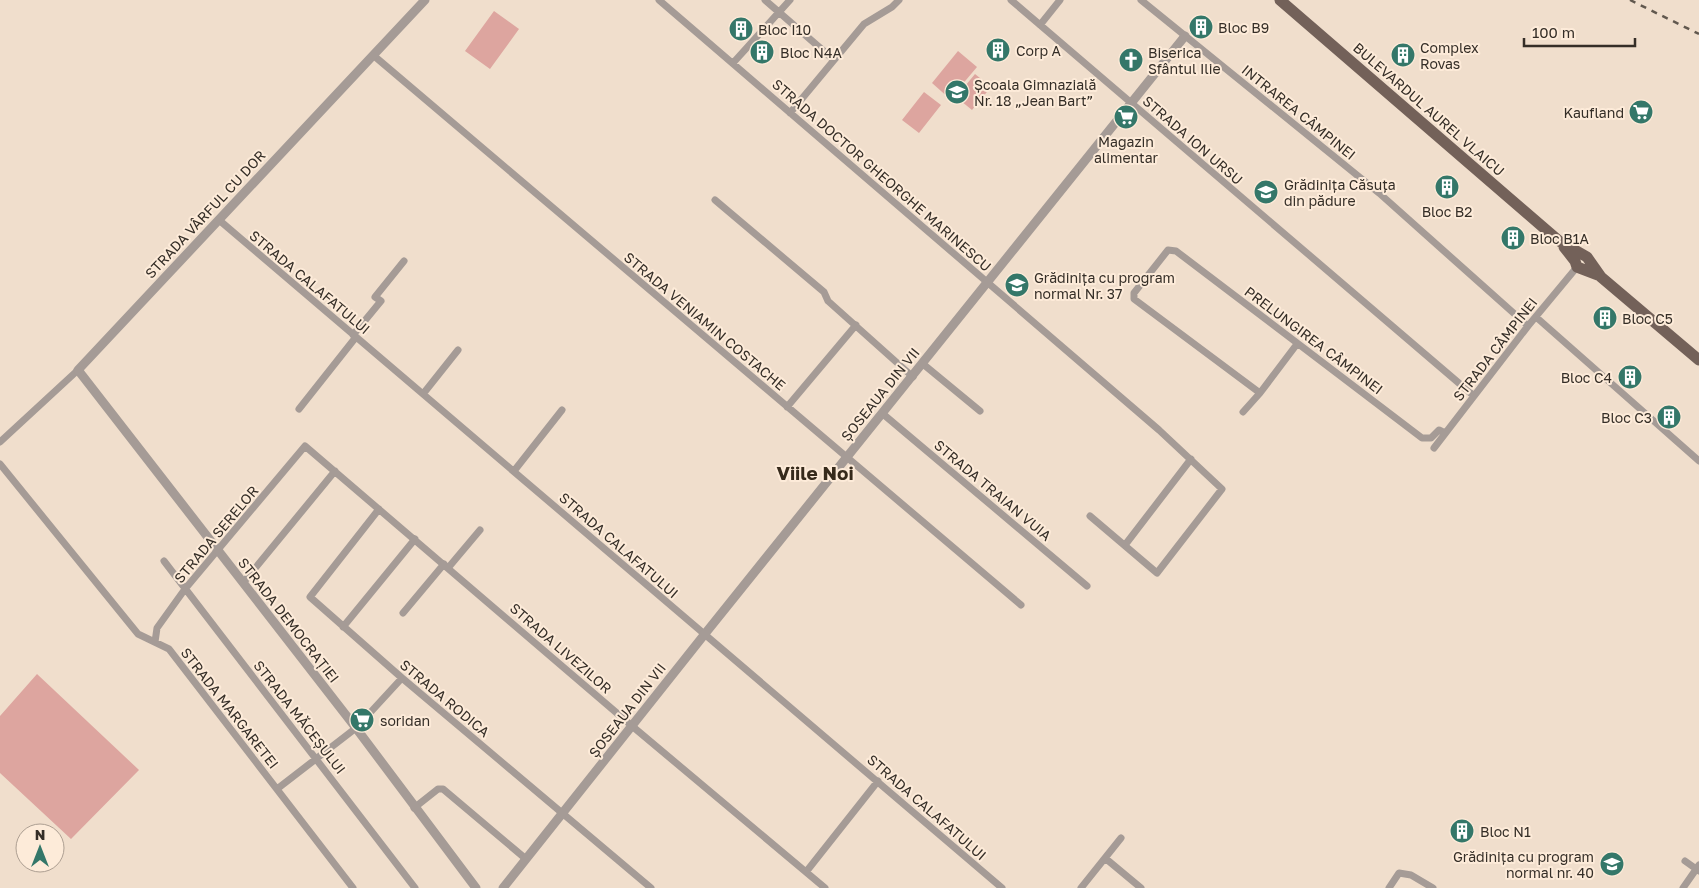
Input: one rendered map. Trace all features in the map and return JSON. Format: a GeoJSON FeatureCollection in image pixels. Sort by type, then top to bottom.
{"type":"FeatureCollection","features":[{"type":"Feature","properties":{"kind":"main road","name":"BULEVARDUL AUREL VLAICU"},"geometry":{"type":"LineString","coordinates":[[1280,0],[1559,241],[1581,263],[1601,277],[1699,360]]}},
{"type":"Feature","properties":{"kind":"street","name":"STRADA VÂRFUL CU DOR"},"geometry":{"type":"LineString","coordinates":[[0,442],[78,370],[425,0]]}},
{"type":"Feature","properties":{"kind":"street","name":"STRADA DOCTOR GHEORGHE MARINESCU"},"geometry":{"type":"LineString","coordinates":[[659,0],[987,282],[1222,489],[1157,573],[1125,546]]}},
{"type":"Feature","properties":{"kind":"street"},"geometry":{"type":"LineString","coordinates":[[765,0],[834,60]]}},
{"type":"Feature","properties":{"kind":"street"},"geometry":{"type":"LineString","coordinates":[[733,64],[790,0]]}},
{"type":"Feature","properties":{"kind":"street"},"geometry":{"type":"LineString","coordinates":[[790,113],[864,24],[892,7],[899,0]]}},
{"type":"Feature","properties":{"kind":"street","name":"STRADA ION URSU"},"geometry":{"type":"LineString","coordinates":[[1011,0],[1474,396]]}},
{"type":"Feature","properties":{"kind":"street"},"geometry":{"type":"LineString","coordinates":[[1040,25],[1060,0]]}},
{"type":"Feature","properties":{"kind":"street","name":"INTRAREA CÂMPINEI"},"geometry":{"type":"LineString","coordinates":[[1142,0],[1379,193],[1528,326]]}},
{"type":"Feature","properties":{"kind":"street","name":"ȘOSEAUA DIN VII"},"geometry":{"type":"LineString","coordinates":[[503,888],[846,457],[913,377],[1185,36]]}},
{"type":"Feature","properties":{"kind":"street","name":"STRADA VENIAMIN COSTACHE"},"geometry":{"type":"LineString","coordinates":[[373,55],[1021,605]]}},
{"type":"Feature","properties":{"kind":"street"},"geometry":{"type":"LineString","coordinates":[[715,200],[824,292],[828,301],[913,377]]}},
{"type":"Feature","properties":{"kind":"street","name":"STRADA CALAFATULUI"},"geometry":{"type":"LineString","coordinates":[[219,220],[1002,888]]}},
{"type":"Feature","properties":{"kind":"street","name":"PRELUNGIREA CÂMPINEI"},"geometry":{"type":"LineString","coordinates":[[1260,393],[1134,299],[1134,293],[1168,250],[1176,251],[1422,438],[1431,438],[1439,430],[1445,433]]}},
{"type":"Feature","properties":{"kind":"street"},"geometry":{"type":"LineString","coordinates":[[299,409],[380,301],[375,297],[404,261]]}},
{"type":"Feature","properties":{"kind":"street","name":"STRADA CÂMPINEI"},"geometry":{"type":"LineString","coordinates":[[1434,448],[1528,326],[1581,263]]}},
{"type":"Feature","properties":{"kind":"street"},"geometry":{"type":"LineString","coordinates":[[1536,317],[1699,461]]}},
{"type":"Feature","properties":{"kind":"street"},"geometry":{"type":"LineString","coordinates":[[787,407],[856,325]]}},
{"type":"Feature","properties":{"kind":"street"},"geometry":{"type":"LineString","coordinates":[[1243,412],[1297,344]]}},
{"type":"Feature","properties":{"kind":"street"},"geometry":{"type":"LineString","coordinates":[[423,394],[458,350]]}},
{"type":"Feature","properties":{"kind":"street"},"geometry":{"type":"LineString","coordinates":[[923,364],[980,411]]}},
{"type":"Feature","properties":{"kind":"street","name":"STRADA DEMOCRAȚIEI"},"geometry":{"type":"LineString","coordinates":[[78,370],[356,728],[414,808],[476,888]]}},
{"type":"Feature","properties":{"kind":"street"},"geometry":{"type":"LineString","coordinates":[[514,471],[562,410]]}},
{"type":"Feature","properties":{"kind":"street","name":"STRADA TRAIAN VUIA"},"geometry":{"type":"LineString","coordinates":[[882,414],[1087,586]]}},
{"type":"Feature","properties":{"kind":"street","name":"STRADA SERELOR"},"geometry":{"type":"LineString","coordinates":[[155,642],[156,628],[185,589],[305,446]]}},
{"type":"Feature","properties":{"kind":"street","name":"STRADA LIVEZILOR"},"geometry":{"type":"LineString","coordinates":[[305,446],[632,726],[825,888]]}},
{"type":"Feature","properties":{"kind":"street"},"geometry":{"type":"LineString","coordinates":[[1090,516],[1125,546],[1191,460]]}},
{"type":"Feature","properties":{"kind":"street","name":"STRADA MARGARETEI"},"geometry":{"type":"LineString","coordinates":[[0,464],[138,634],[169,649],[353,888]]}},
{"type":"Feature","properties":{"kind":"street"},"geometry":{"type":"LineString","coordinates":[[243,583],[335,471]]}},
{"type":"Feature","properties":{"kind":"street","name":"STRADA RODICA"},"geometry":{"type":"LineString","coordinates":[[379,509],[310,597],[402,678],[651,888]]}},
{"type":"Feature","properties":{"kind":"street"},"geometry":{"type":"LineString","coordinates":[[403,613],[480,530]]}},
{"type":"Feature","properties":{"kind":"street"},"geometry":{"type":"LineString","coordinates":[[343,627],[415,539]]}},
{"type":"Feature","properties":{"kind":"street","name":"STRADA MĂCEȘULUI"},"geometry":{"type":"LineString","coordinates":[[164,561],[415,888]]}},
{"type":"Feature","properties":{"kind":"street"},"geometry":{"type":"LineString","coordinates":[[277,789],[356,728],[402,678]]}},
{"type":"Feature","properties":{"kind":"street"},"geometry":{"type":"LineString","coordinates":[[806,872],[878,781]]}},
{"type":"Feature","properties":{"kind":"street"},"geometry":{"type":"LineString","coordinates":[[414,808],[438,789],[443,789],[526,859]]}},
{"type":"Feature","properties":{"kind":"street"},"geometry":{"type":"LineString","coordinates":[[1081,888],[1121,838]]}},
{"type":"Feature","properties":{"kind":"street"},"geometry":{"type":"LineString","coordinates":[[1105,858],[1141,888]]}},
{"type":"Feature","properties":{"kind":"street"},"geometry":{"type":"LineString","coordinates":[[1683,888],[1698,869],[1685,861]]}},
{"type":"Feature","properties":{"kind":"street"},"geometry":{"type":"LineString","coordinates":[[1388,888],[1399,873],[1411,875],[1432,888]]}},
{"type":"Feature","properties":{"kind":"shaded area"},"geometry":{"type":"Polygon","coordinates":[[[494,11],[519,29],[490,69],[465,51],[494,11]]]}},
{"type":"Feature","properties":{"kind":"shaded area"},"geometry":{"type":"Polygon","coordinates":[[[958,51],[977,67],[950,99],[932,83],[958,51]]]}},
{"type":"Feature","properties":{"kind":"shaded area"},"geometry":{"type":"Polygon","coordinates":[[[975,74],[991,87],[972,110],[956,97],[975,74]]]}},
{"type":"Feature","properties":{"kind":"shaded area"},"geometry":{"type":"Polygon","coordinates":[[[924,92],[941,105],[919,133],[902,120],[924,92]]]}},
{"type":"Feature","properties":{"kind":"shaded area"},"geometry":{"type":"Polygon","coordinates":[[[37,674],[139,770],[71,839],[65,833],[65,823],[54,823],[0,773],[0,716],[37,674]]]}},
{"type":"Feature","properties":{"kind":"railway"},"geometry":{"type":"LineString","coordinates":[[1630,0],[1699,34]]}},
{"type":"Feature","properties":{"kind":"place","name":"Bloc B9"},"geometry":{"type":"Point","coordinates":[1201,27]}},
{"type":"Feature","properties":{"kind":"place","name":"Bloc I10"},"geometry":{"type":"Point","coordinates":[741,29]}},
{"type":"Feature","properties":{"kind":"place","name":"Corp A"},"geometry":{"type":"Point","coordinates":[998,50]}},
{"type":"Feature","properties":{"kind":"place","name":"Bloc N4A"},"geometry":{"type":"Point","coordinates":[762,52]}},
{"type":"Feature","properties":{"kind":"place","name":"Complex Rovas"},"geometry":{"type":"Point","coordinates":[1403,55]}},
{"type":"Feature","properties":{"kind":"place","name":"Biserica Sfântul Ilie"},"geometry":{"type":"Point","coordinates":[1131,60]}},
{"type":"Feature","properties":{"kind":"place","name":"Școala Gimnazială Nr. 18 „Jean Bart”"},"geometry":{"type":"Point","coordinates":[957,92]}},
{"type":"Feature","properties":{"kind":"place","name":"Kaufland"},"geometry":{"type":"Point","coordinates":[1641,112]}},
{"type":"Feature","properties":{"kind":"place","name":"Magazin alimentar"},"geometry":{"type":"Point","coordinates":[1126,117]}},
{"type":"Feature","properties":{"kind":"place","name":"Bloc B2"},"geometry":{"type":"Point","coordinates":[1447,187]}},
{"type":"Feature","properties":{"kind":"place","name":"Grădinița Căsuța din pădure"},"geometry":{"type":"Point","coordinates":[1266,192]}},
{"type":"Feature","properties":{"kind":"place","name":"Bloc B1A"},"geometry":{"type":"Point","coordinates":[1513,238]}},
{"type":"Feature","properties":{"kind":"place","name":"Grădinița cu program normal Nr. 37"},"geometry":{"type":"Point","coordinates":[1017,285]}},
{"type":"Feature","properties":{"kind":"place","name":"Bloc C5"},"geometry":{"type":"Point","coordinates":[1605,318]}},
{"type":"Feature","properties":{"kind":"place","name":"Bloc C4"},"geometry":{"type":"Point","coordinates":[1630,377]}},
{"type":"Feature","properties":{"kind":"place","name":"Bloc C3"},"geometry":{"type":"Point","coordinates":[1669,417]}},
{"type":"Feature","properties":{"kind":"place","name":"soridan"},"geometry":{"type":"Point","coordinates":[362,720]}},
{"type":"Feature","properties":{"kind":"place","name":"Bloc N1"},"geometry":{"type":"Point","coordinates":[1462,831]}},
{"type":"Feature","properties":{"kind":"place","name":"Grădinița cu program normal nr. 40"},"geometry":{"type":"Point","coordinates":[1612,864]}},
{"type":"Feature","properties":{"kind":"district","name":"Viile Noi"},"geometry":{"type":"Point","coordinates":[815,472]}}]}
